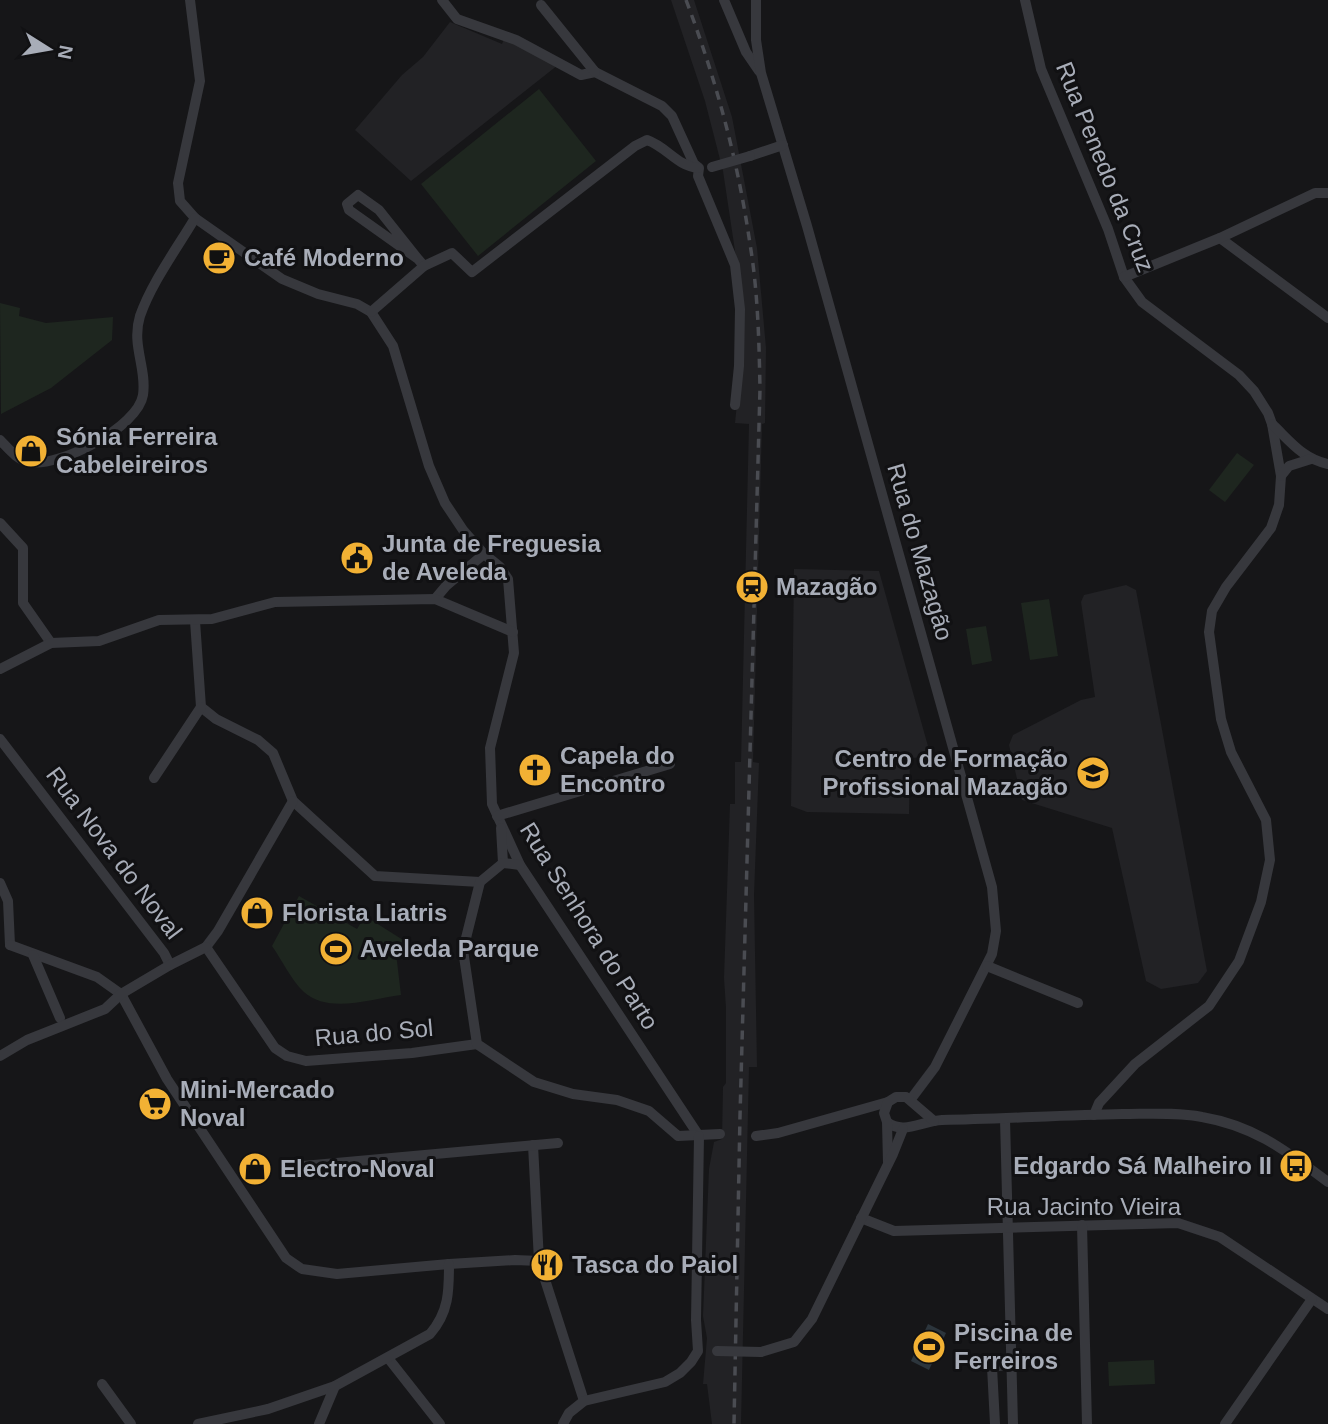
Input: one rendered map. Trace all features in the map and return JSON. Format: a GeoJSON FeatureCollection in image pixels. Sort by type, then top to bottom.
{"type":"FeatureCollection","features":[{"type":"Feature","properties":{"kind":"street"},"geometry":{"type":"LineString","coordinates":[[190,0],[200,81],[178,183],[180,201],[195,218],[282,279],[318,294],[357,304],[371,312],[421,262],[452,253],[472,272],[635,146],[648,140],[660,145],[678,162],[699,168],[712,167],[783,145]]}},
{"type":"Feature","properties":{"kind":"street"},"geometry":{"type":"LineString","coordinates":[[442,0],[457,19],[516,40],[581,75],[595,72]]}},
{"type":"Feature","properties":{"kind":"street"},"geometry":{"type":"LineString","coordinates":[[724,0],[746,52],[761,73]]}},
{"type":"Feature","properties":{"kind":"street","name":"Rua do Mazagão"},"geometry":{"type":"LineString","coordinates":[[755,0],[756,40],[761,73],[992,887],[996,931],[992,954],[935,1067],[913,1103]]}},
{"type":"Feature","properties":{"kind":"street","name":"Rua Penedo da Cruz"},"geometry":{"type":"LineString","coordinates":[[1025,0],[1041,69],[1108,229],[1124,277],[1142,302],[1239,375],[1262,403],[1272,424],[1281,476],[1279,505],[1271,528],[1226,587],[1212,611],[1209,632],[1221,719],[1231,752],[1266,820],[1270,860],[1261,902],[1239,961],[1209,1006],[1135,1064],[1099,1103],[1094,1115]]}},
{"type":"Feature","properties":{"kind":"street"},"geometry":{"type":"LineString","coordinates":[[541,5],[595,72],[662,106],[672,116],[694,164],[699,168]]}},
{"type":"Feature","properties":{"kind":"street"},"geometry":{"type":"LineString","coordinates":[[699,168],[698,176],[735,265],[740,309],[735,405]]}},
{"type":"Feature","properties":{"kind":"street"},"geometry":{"type":"LineString","coordinates":[[1124,277],[1220,238],[1315,193],[1328,193]]}},
{"type":"Feature","properties":{"kind":"street"},"geometry":{"type":"LineString","coordinates":[[358,195],[379,210],[421,262],[349,210],[347,204],[350,200],[358,195]]}},
{"type":"Feature","properties":{"kind":"street"},"geometry":{"type":"LineString","coordinates":[[0,440],[15,455],[27,462],[41,462],[78,452],[102,440],[137,408],[143,396],[135,335],[139,318],[195,218]]}},
{"type":"Feature","properties":{"kind":"street"},"geometry":{"type":"LineString","coordinates":[[1220,238],[1328,318]]}},
{"type":"Feature","properties":{"kind":"street","name":"Rua Senhora do Parto"},"geometry":{"type":"LineString","coordinates":[[371,312],[393,346],[429,466],[445,503],[484,554],[500,567],[508,579],[514,653],[490,748],[492,804],[520,865],[699,1136]]}},
{"type":"Feature","properties":{"kind":"street"},"geometry":{"type":"LineString","coordinates":[[1272,424],[1311,460]]}},
{"type":"Feature","properties":{"kind":"street"},"geometry":{"type":"LineString","coordinates":[[1281,476],[1289,466],[1311,460],[1328,464]]}},
{"type":"Feature","properties":{"kind":"street"},"geometry":{"type":"LineString","coordinates":[[0,523],[23,548],[23,603],[51,643]]}},
{"type":"Feature","properties":{"kind":"street"},"geometry":{"type":"LineString","coordinates":[[435,599],[446,586],[484,554]]}},
{"type":"Feature","properties":{"kind":"street"},"geometry":{"type":"LineString","coordinates":[[0,669],[51,643],[99,641],[159,620],[195,621],[275,602],[435,599],[513,632]]}},
{"type":"Feature","properties":{"kind":"street"},"geometry":{"type":"LineString","coordinates":[[154,778],[201,707],[195,621]]}},
{"type":"Feature","properties":{"kind":"street"},"geometry":{"type":"LineString","coordinates":[[201,707],[216,719],[258,740],[273,753],[293,801],[375,876],[480,881]]}},
{"type":"Feature","properties":{"kind":"street","name":"Rua Nova do Noval"},"geometry":{"type":"LineString","coordinates":[[0,738],[101,868],[170,965],[121,994],[105,1009],[27,1040],[0,1056]]}},
{"type":"Feature","properties":{"kind":"street"},"geometry":{"type":"LineString","coordinates":[[503,863],[499,819],[670,764]]}},
{"type":"Feature","properties":{"kind":"street"},"geometry":{"type":"LineString","coordinates":[[170,965],[206,947],[218,931],[293,801]]}},
{"type":"Feature","properties":{"kind":"street"},"geometry":{"type":"LineString","coordinates":[[520,865],[503,863],[480,881],[463,950],[477,1044],[534,1082],[573,1094],[617,1100],[649,1111],[678,1136],[720,1135]]}},
{"type":"Feature","properties":{"kind":"street"},"geometry":{"type":"LineString","coordinates":[[0,883],[8,901],[10,945]]}},
{"type":"Feature","properties":{"kind":"street"},"geometry":{"type":"LineString","coordinates":[[0,954],[10,945]]}},
{"type":"Feature","properties":{"kind":"street"},"geometry":{"type":"LineString","coordinates":[[10,945],[97,977],[121,994],[167,1079],[286,1258],[302,1269],[337,1274],[449,1264],[539,1261]]}},
{"type":"Feature","properties":{"kind":"street","name":"Rua do Sol"},"geometry":{"type":"LineString","coordinates":[[206,947],[275,1048],[287,1056],[306,1061],[412,1053],[477,1044]]}},
{"type":"Feature","properties":{"kind":"street"},"geometry":{"type":"LineString","coordinates":[[33,955],[60,1017]]}},
{"type":"Feature","properties":{"kind":"street"},"geometry":{"type":"LineString","coordinates":[[987,966],[1078,1003]]}},
{"type":"Feature","properties":{"kind":"street"},"geometry":{"type":"LineString","coordinates":[[756,1136],[778,1133],[888,1102],[896,1097],[913,1103],[934,1121]]}},
{"type":"Feature","properties":{"kind":"street"},"geometry":{"type":"LineString","coordinates":[[888,1102],[884,1113],[887,1122],[888,1163]]}},
{"type":"Feature","properties":{"kind":"street"},"geometry":{"type":"LineString","coordinates":[[698,1351],[761,1352],[794,1342],[812,1319],[888,1163],[907,1127],[916,1116],[913,1103]]}},
{"type":"Feature","properties":{"kind":"street"},"geometry":{"type":"LineString","coordinates":[[887,1122],[893,1127],[907,1127],[934,1121],[1094,1115],[1200,1116],[1239,1126],[1275,1142],[1328,1182]]}},
{"type":"Feature","properties":{"kind":"street"},"geometry":{"type":"LineString","coordinates":[[1005,1119],[1013,1424]]}},
{"type":"Feature","properties":{"kind":"street"},"geometry":{"type":"LineString","coordinates":[[563,1424],[569,1413],[584,1401],[665,1382],[680,1373],[698,1351],[696,1320],[699,1136]]}},
{"type":"Feature","properties":{"kind":"street"},"geometry":{"type":"LineString","coordinates":[[303,1166],[558,1143]]}},
{"type":"Feature","properties":{"kind":"street"},"geometry":{"type":"LineString","coordinates":[[533,1145],[539,1261],[584,1401]]}},
{"type":"Feature","properties":{"kind":"street","name":"Rua Jacinto Vieira"},"geometry":{"type":"LineString","coordinates":[[861,1218],[894,1231],[1178,1223],[1220,1237],[1328,1310]]}},
{"type":"Feature","properties":{"kind":"street"},"geometry":{"type":"LineString","coordinates":[[1082,1226],[1087,1424]]}},
{"type":"Feature","properties":{"kind":"street"},"geometry":{"type":"LineString","coordinates":[[198,1424],[268,1409],[335,1386],[430,1334],[441,1321],[445,1308],[449,1264]]}},
{"type":"Feature","properties":{"kind":"street"},"geometry":{"type":"LineString","coordinates":[[1225,1424],[1312,1299]]}},
{"type":"Feature","properties":{"kind":"street"},"geometry":{"type":"LineString","coordinates":[[388,1358],[440,1424]]}},
{"type":"Feature","properties":{"kind":"street"},"geometry":{"type":"LineString","coordinates":[[995,1424],[992,1367],[1012,1364]]}},
{"type":"Feature","properties":{"kind":"street"},"geometry":{"type":"LineString","coordinates":[[102,1384],[131,1424]]}},
{"type":"Feature","properties":{"kind":"street"},"geometry":{"type":"LineString","coordinates":[[319,1424],[335,1386]]}},
{"type":"Feature","properties":{"kind":"shaded area"},"geometry":{"type":"Polygon","coordinates":[[[671,0],[694,0],[732,117],[757,248],[766,348],[753,762],[759,763],[754,895],[757,1067],[749,1067],[741,1424],[712,1424],[707,1384],[703,1384],[707,1338],[703,1316],[709,1169],[714,1142],[722,1139],[723,1087],[726,1083],[724,978],[730,804],[735,804],[735,762],[741,762],[749,424],[735,423],[741,364],[740,284],[723,171],[705,101],[671,0]]]}},
{"type":"Feature","properties":{"kind":"shaded area"},"geometry":{"type":"Polygon","coordinates":[[[450,22],[502,44],[504,39],[558,65],[411,181],[355,130],[402,75],[423,57],[450,22]]]}},
{"type":"Feature","properties":{"kind":"shaded area"},"geometry":{"type":"Polygon","coordinates":[[[539,89],[596,161],[478,256],[421,184],[539,89]]]}},
{"type":"Feature","properties":{"kind":"shaded area"},"geometry":{"type":"Polygon","coordinates":[[[0,303],[20,308],[19,316],[46,323],[113,317],[112,340],[51,388],[1,414],[0,303]]]}},
{"type":"Feature","properties":{"kind":"shaded area"},"geometry":{"type":"Polygon","coordinates":[[[1237,453],[1254,465],[1225,502],[1209,490],[1237,453]]]}},
{"type":"Feature","properties":{"kind":"shaded area"},"geometry":{"type":"Polygon","coordinates":[[[794,569],[879,571],[931,757],[910,758],[909,814],[807,812],[791,806],[794,569]]]}},
{"type":"Feature","properties":{"kind":"shaded area","name":"Centro de Formação Profissional Mazagão"},"geometry":{"type":"Polygon","coordinates":[[[1126,585],[1136,590],[1207,971],[1198,983],[1161,989],[1146,981],[1112,828],[1022,800],[1009,745],[1013,735],[1081,700],[1095,697],[1081,602],[1084,595],[1126,585]]]}},
{"type":"Feature","properties":{"kind":"shaded area"},"geometry":{"type":"Polygon","coordinates":[[[1049,599],[1058,656],[1030,660],[1021,603],[1049,599]]]}},
{"type":"Feature","properties":{"kind":"shaded area"},"geometry":{"type":"Polygon","coordinates":[[[986,626],[992,661],[972,665],[966,629],[986,626]]]}},
{"type":"Feature","properties":{"kind":"shaded area","name":"Aveleda Parque"},"geometry":{"type":"Polygon","coordinates":[[[299,896],[357,929],[365,916],[403,940],[396,953],[401,995],[337,1004],[314,999],[304,992],[272,946],[299,896]]]}},
{"type":"Feature","properties":{"kind":"shaded area","name":"Piscina de Ferreiros"},"geometry":{"type":"Polygon","coordinates":[[[928,1324],[946,1333],[929,1370],[911,1361],[928,1324]]]}},
{"type":"Feature","properties":{"kind":"shaded area"},"geometry":{"type":"Polygon","coordinates":[[[1154,1360],[1155,1384],[1109,1386],[1108,1362],[1154,1360]]]}},
{"type":"Feature","properties":{"kind":"railway"},"geometry":{"type":"LineString","coordinates":[[686,0],[716,90],[739,182],[753,262],[759,353],[734,1424]]}},
{"type":"Feature","properties":{"kind":"place","name":"Café Moderno"},"geometry":{"type":"Point","coordinates":[219,258]}},
{"type":"Feature","properties":{"kind":"place","name":"Sónia Ferreira Cabeleireiros"},"geometry":{"type":"Point","coordinates":[31,451]}},
{"type":"Feature","properties":{"kind":"place","name":"Junta de Freguesia de Aveleda"},"geometry":{"type":"Point","coordinates":[357,558]}},
{"type":"Feature","properties":{"kind":"place","name":"Mazagão"},"geometry":{"type":"Point","coordinates":[752,587]}},
{"type":"Feature","properties":{"kind":"place","name":"Capela do Encontro"},"geometry":{"type":"Point","coordinates":[535,770]}},
{"type":"Feature","properties":{"kind":"place","name":"Centro de Formação Profissional Mazagão"},"geometry":{"type":"Point","coordinates":[1093,773]}},
{"type":"Feature","properties":{"kind":"place","name":"Florista Liatris"},"geometry":{"type":"Point","coordinates":[257,913]}},
{"type":"Feature","properties":{"kind":"place","name":"Aveleda Parque"},"geometry":{"type":"Point","coordinates":[336,949]}},
{"type":"Feature","properties":{"kind":"place","name":"Mini-Mercado Noval"},"geometry":{"type":"Point","coordinates":[155,1104]}},
{"type":"Feature","properties":{"kind":"place","name":"Edgardo Sá Malheiro II"},"geometry":{"type":"Point","coordinates":[1296,1166]}},
{"type":"Feature","properties":{"kind":"place","name":"Electro-Noval"},"geometry":{"type":"Point","coordinates":[255,1169]}},
{"type":"Feature","properties":{"kind":"place","name":"Tasca do Paiol"},"geometry":{"type":"Point","coordinates":[547,1265]}},
{"type":"Feature","properties":{"kind":"place","name":"Piscina de Ferreiros"},"geometry":{"type":"Point","coordinates":[929,1347]}}]}
